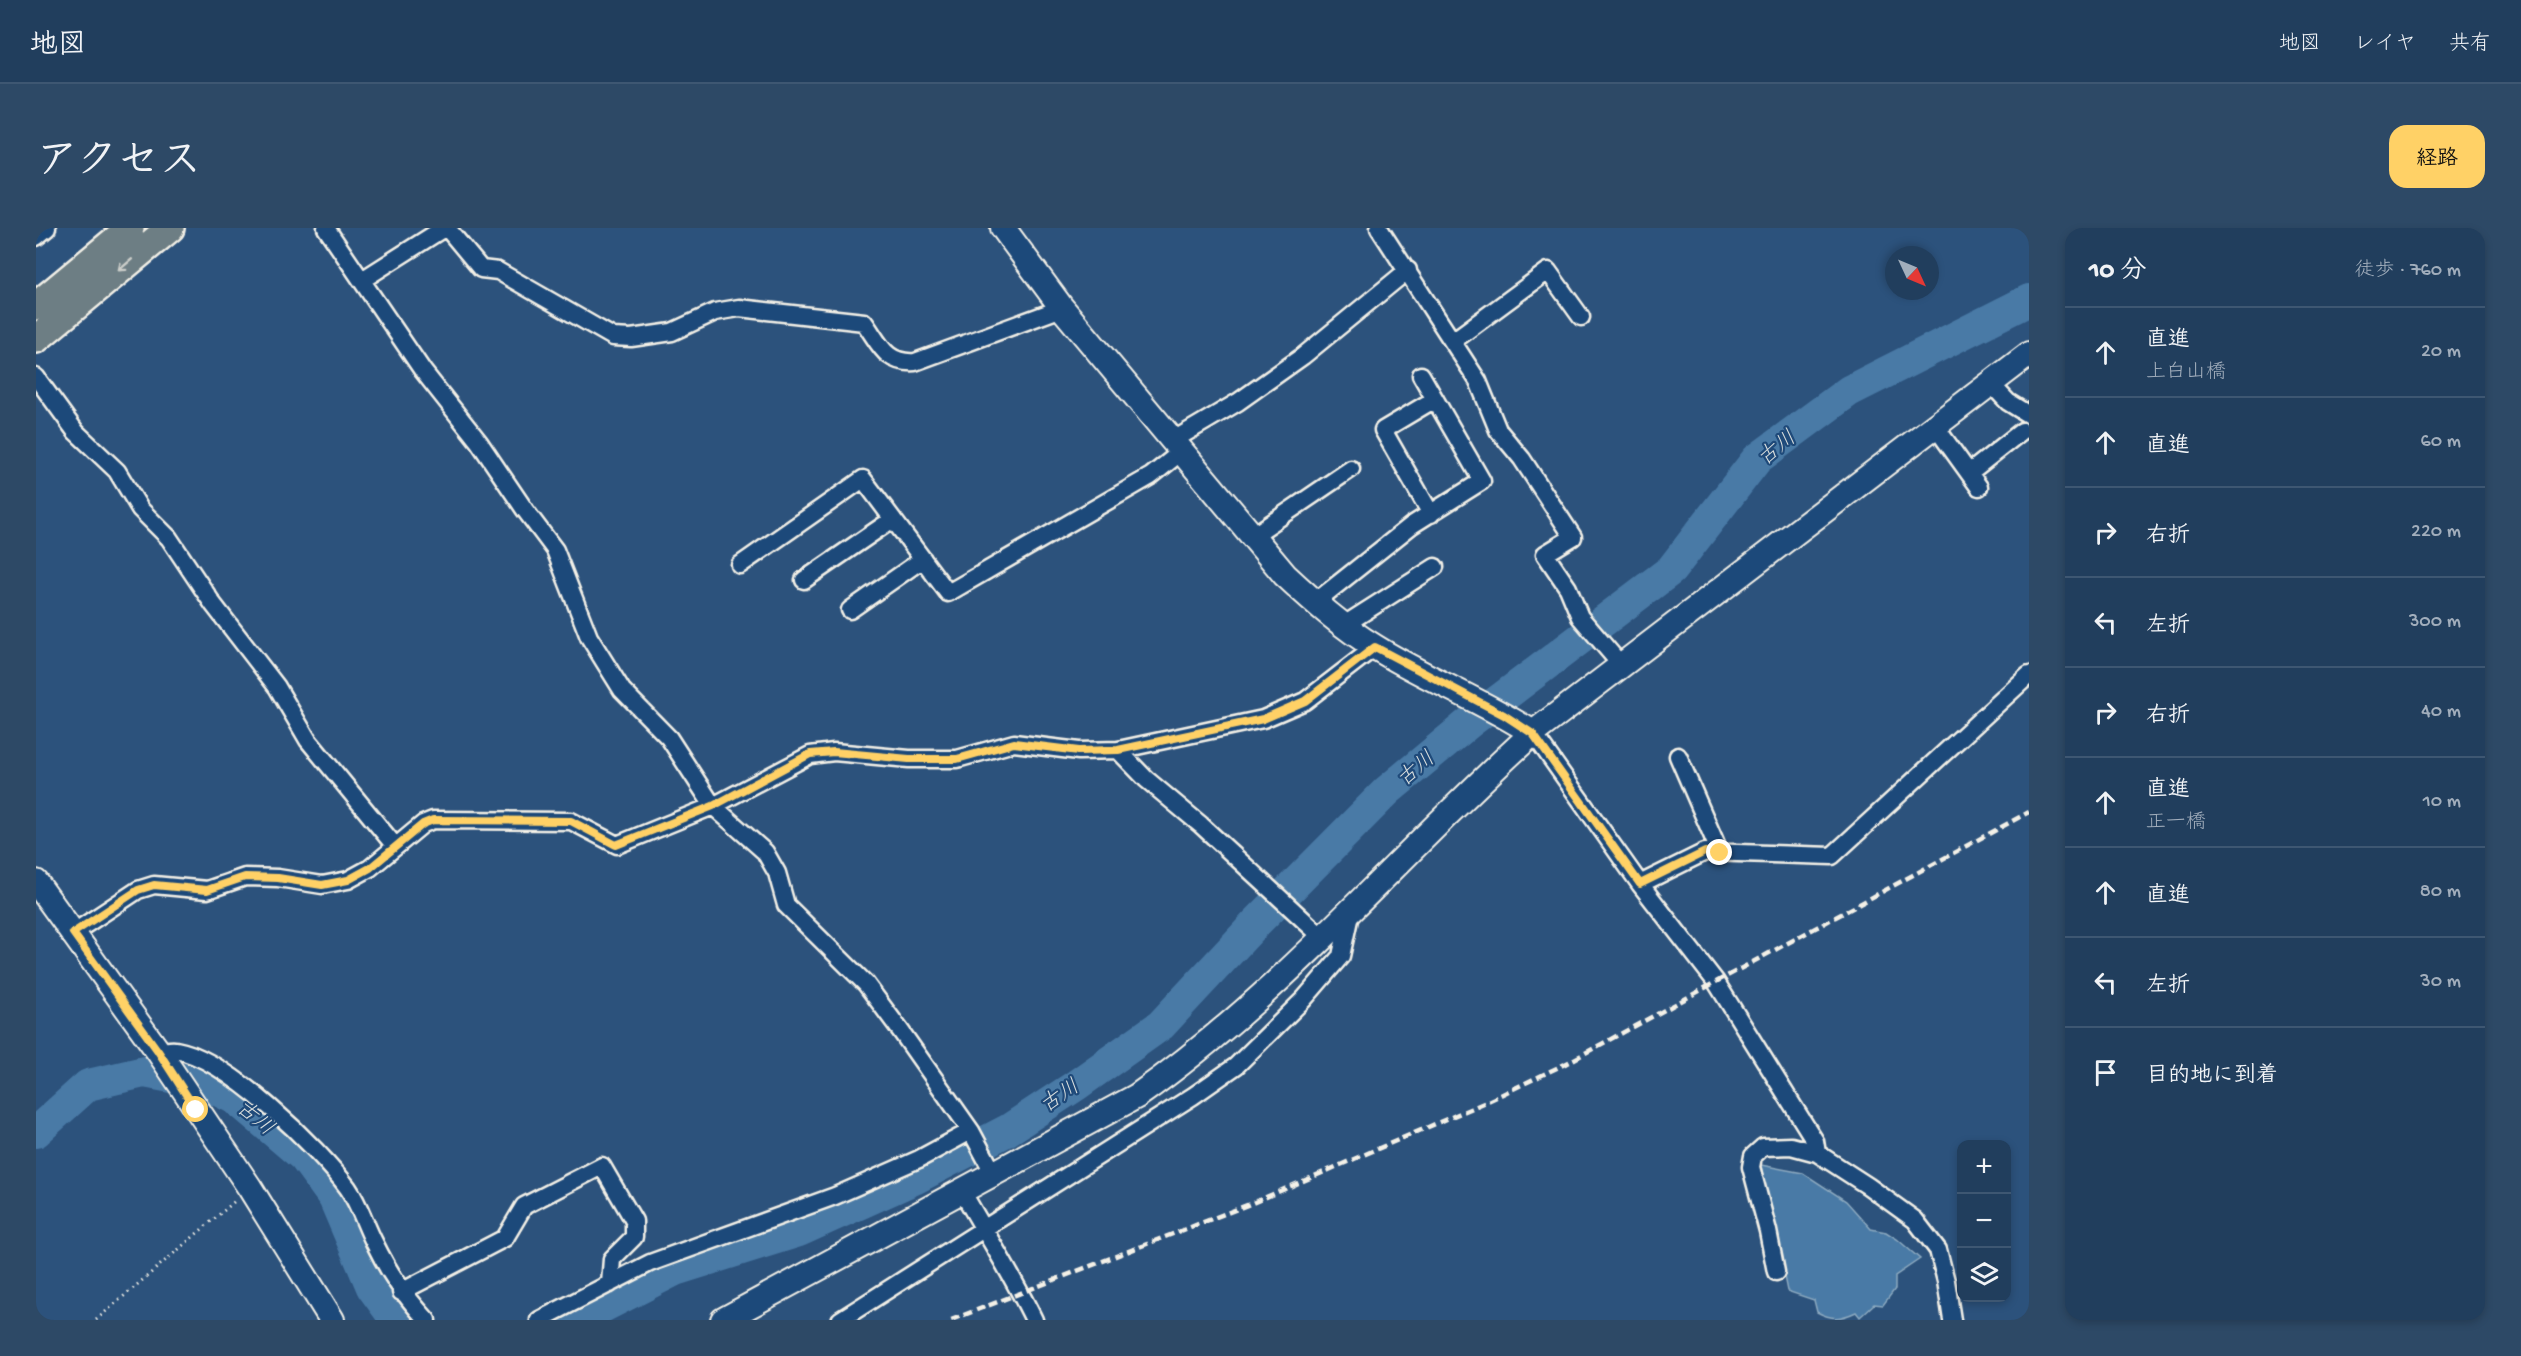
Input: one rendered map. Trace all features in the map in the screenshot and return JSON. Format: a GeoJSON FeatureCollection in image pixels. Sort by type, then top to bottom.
{"type":"FeatureCollection","features":[{"type":"Feature","properties":{"kind":"main road"},"geometry":{"type":"LineString","coordinates":[[36,306],[130,228]]}},
{"type":"Feature","properties":{"kind":"main road"},"geometry":{"type":"LineString","coordinates":[[36,339],[170,228]]}},
{"type":"Feature","properties":{"kind":"street"},"geometry":{"type":"LineString","coordinates":[[36,237],[47,228]]}},
{"type":"Feature","properties":{"kind":"street"},"geometry":{"type":"LineString","coordinates":[[326,228],[423,371],[479,442],[555,550],[589,637],[622,690],[669,738],[713,806],[765,852],[777,873],[786,905],[866,984],[972,1133],[990,1166]]}},
{"type":"Feature","properties":{"kind":"street"},"geometry":{"type":"LineString","coordinates":[[362,280],[445,228],[481,269],[498,271],[613,337],[631,338],[672,332],[715,312],[739,308],[864,322],[889,357],[901,363],[915,362],[1062,308]]}},
{"type":"Feature","properties":{"kind":"street"},"geometry":{"type":"LineString","coordinates":[[1003,228],[1062,308],[1176,447],[1251,537],[1314,603],[1375,647],[1477,700],[1533,734],[1640,884],[1716,982],[1815,1141],[1817,1153]]}},
{"type":"Feature","properties":{"kind":"street"},"geometry":{"type":"LineString","coordinates":[[1379,228],[1478,381],[1498,430],[1521,459],[1573,537],[1545,554],[1568,588],[1580,617],[1621,665]]}},
{"type":"Feature","properties":{"kind":"street"},"geometry":{"type":"LineString","coordinates":[[740,564],[863,479],[948,593],[1151,476],[1176,447],[1303,356],[1408,270]]}},
{"type":"Feature","properties":{"kind":"street"},"geometry":{"type":"LineString","coordinates":[[1453,341],[1548,271],[1581,317]]}},
{"type":"Feature","properties":{"kind":"street"},"geometry":{"type":"LineString","coordinates":[[723,1320],[962,1191],[990,1166],[1137,1096],[1183,1064],[1228,1027],[1495,767],[1533,734],[2029,354]]}},
{"type":"Feature","properties":{"kind":"street"},"geometry":{"type":"LineString","coordinates":[[1314,603],[1412,525],[1482,481],[1421,375]]}},
{"type":"Feature","properties":{"kind":"street"},"geometry":{"type":"LineString","coordinates":[[36,377],[76,432],[117,471],[140,509],[169,538],[213,604],[277,687],[308,740],[395,846]]}},
{"type":"Feature","properties":{"kind":"street"},"geometry":{"type":"LineString","coordinates":[[1969,473],[2025,423],[1990,383]]}},
{"type":"Feature","properties":{"kind":"street"},"geometry":{"type":"LineString","coordinates":[[1431,514],[1383,430],[1435,399]]}},
{"type":"Feature","properties":{"kind":"street"},"geometry":{"type":"LineString","coordinates":[[1935,426],[1979,487]]}},
{"type":"Feature","properties":{"kind":"street"},"geometry":{"type":"LineString","coordinates":[[1251,537],[1350,469]]}},
{"type":"Feature","properties":{"kind":"street"},"geometry":{"type":"LineString","coordinates":[[804,580],[892,519]]}},
{"type":"Feature","properties":{"kind":"street"},"geometry":{"type":"LineString","coordinates":[[850,610],[922,559]]}},
{"type":"Feature","properties":{"kind":"street"},"geometry":{"type":"LineString","coordinates":[[1344,625],[1435,567]]}},
{"type":"Feature","properties":{"kind":"street"},"geometry":{"type":"LineString","coordinates":[[73,933],[138,890],[154,885],[207,890],[245,877],[278,878],[322,885],[348,880],[370,868],[423,824],[433,820],[571,821],[616,845],[713,806],[810,754],[834,752],[909,759],[957,759],[1014,743],[1079,751],[1118,750],[1263,719],[1305,701],[1375,647]]}},
{"type":"Feature","properties":{"kind":"street"},"geometry":{"type":"LineString","coordinates":[[1640,884],[1705,852],[1832,856],[2029,675]]}},
{"type":"Feature","properties":{"kind":"street"},"geometry":{"type":"LineString","coordinates":[[1118,750],[1146,780],[1201,825],[1322,937]]}},
{"type":"Feature","properties":{"kind":"street"},"geometry":{"type":"LineString","coordinates":[[1678,756],[1720,853]]}},
{"type":"Feature","properties":{"kind":"street"},"geometry":{"type":"LineString","coordinates":[[36,882],[160,1055],[250,1188],[332,1320]]}},
{"type":"Feature","properties":{"kind":"street"},"geometry":{"type":"LineString","coordinates":[[840,1320],[1193,1096],[1236,1066],[1304,999],[1341,956],[1351,909]]}},
{"type":"Feature","properties":{"kind":"street"},"geometry":{"type":"LineString","coordinates":[[160,1055],[177,1050],[204,1061],[247,1088],[309,1141],[349,1189],[401,1292],[427,1320]]}},
{"type":"Feature","properties":{"kind":"street"},"geometry":{"type":"LineString","coordinates":[[539,1320],[650,1263],[835,1196],[972,1133]]}},
{"type":"Feature","properties":{"kind":"street"},"geometry":{"type":"LineString","coordinates":[[1776,1272],[1751,1167],[1753,1156],[1763,1147],[1791,1146],[1817,1153],[1915,1220],[1938,1250],[1952,1320]]}},
{"type":"Feature","properties":{"kind":"street"},"geometry":{"type":"LineString","coordinates":[[401,1292],[505,1238],[524,1206],[602,1166],[634,1221],[634,1237],[612,1259],[610,1284]]}},
{"type":"Feature","properties":{"kind":"street"},"geometry":{"type":"LineString","coordinates":[[962,1191],[1035,1320]]}},
{"type":"Feature","properties":{"kind":"path"},"geometry":{"type":"LineString","coordinates":[[96,1320],[250,1188]]}},
{"type":"Feature","properties":{"kind":"water"},"geometry":{"type":"Polygon","coordinates":[[[1761,1165],[1803,1173],[1846,1201],[1871,1229],[1886,1232],[1920,1259],[1895,1276],[1895,1289],[1883,1305],[1874,1304],[1860,1317],[1856,1312],[1846,1316],[1832,1317],[1817,1312],[1814,1300],[1787,1291],[1761,1165]]]}},
{"type":"Feature","properties":{"kind":"waterway","name":"古川"},"geometry":{"type":"LineString","coordinates":[[577,1320],[675,1270],[799,1231],[914,1179],[1008,1130],[1075,1086],[1161,1025],[1257,922],[1387,791],[1470,722],[1671,570],[1757,459],[1849,391],[2029,300]]}},
{"type":"Feature","properties":{"kind":"waterway","name":"古川"},"geometry":{"type":"LineString","coordinates":[[36,1132],[88,1085],[144,1072],[203,1083],[236,1099],[304,1157],[334,1198],[372,1287],[396,1320]]}},
{"type":"Feature","properties":{"kind":"railway"},"geometry":{"type":"LineString","coordinates":[[951,1320],[1250,1204],[1486,1102],[1565,1064],[2029,812]]}},
{"type":"Feature","properties":{"kind":"route"},"geometry":{"type":"LineString","coordinates":[[196,1110],[158,1051],[73,933],[138,890],[154,885],[207,890],[245,877],[278,878],[322,885],[348,880],[370,868],[423,824],[433,820],[571,821],[616,845],[713,806],[810,754],[834,752],[909,759],[957,759],[1014,743],[1079,751],[1118,750],[1263,719],[1305,701],[1375,647],[1504,715],[1533,734],[1640,884],[1705,852],[1720,853]]}}]}
